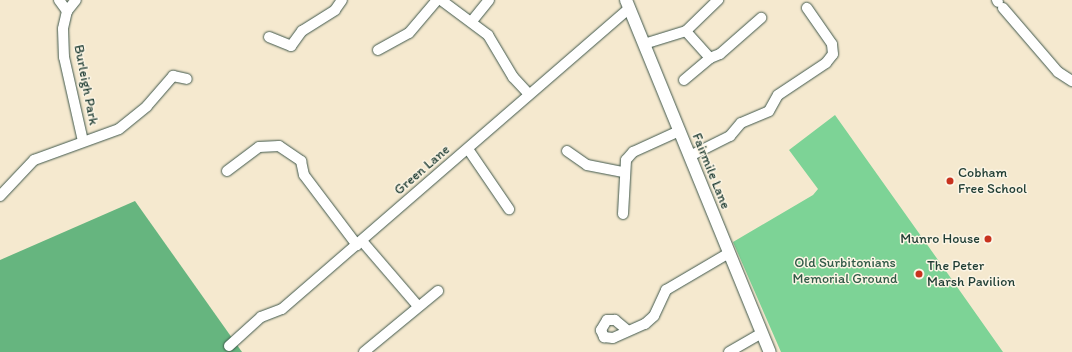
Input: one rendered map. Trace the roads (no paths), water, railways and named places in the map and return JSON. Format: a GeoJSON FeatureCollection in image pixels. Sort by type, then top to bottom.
{"type":"FeatureCollection","features":[{"type":"Feature","properties":{"kind":"street"},"geometry":{"type":"LineString","coordinates":[[59,0],[66,12],[76,0]]}},
{"type":"Feature","properties":{"kind":"street"},"geometry":{"type":"LineString","coordinates":[[269,37],[291,46],[302,30],[335,10],[342,0]]}},
{"type":"Feature","properties":{"kind":"street"},"geometry":{"type":"LineString","coordinates":[[378,50],[409,33],[437,0]]}},
{"type":"Feature","properties":{"kind":"street"},"geometry":{"type":"LineString","coordinates":[[441,0],[472,21],[488,36],[513,77],[529,94]]}},
{"type":"Feature","properties":{"kind":"street"},"geometry":{"type":"LineString","coordinates":[[472,21],[489,0]]}},
{"type":"Feature","properties":{"kind":"street"},"geometry":{"type":"LineString","coordinates":[[644,44],[686,31],[718,0]]}},
{"type":"Feature","properties":{"kind":"street","name":"Fairmile Lane"},"geometry":{"type":"LineString","coordinates":[[627,4],[770,352]]}},
{"type":"Feature","properties":{"kind":"street","name":"Green Lane"},"geometry":{"type":"LineString","coordinates":[[229,346],[261,317],[282,309],[359,243],[468,149],[627,4]]}},
{"type":"Feature","properties":{"kind":"street"},"geometry":{"type":"LineString","coordinates":[[999,4],[1058,72],[1072,81]]}},
{"type":"Feature","properties":{"kind":"street"},"geometry":{"type":"LineString","coordinates":[[690,156],[730,136],[742,123],[769,111],[778,96],[826,63],[832,54],[832,44],[807,8]]}},
{"type":"Feature","properties":{"kind":"street","name":"Burleigh Park"},"geometry":{"type":"LineString","coordinates":[[66,12],[63,29],[64,57],[83,140]]}},
{"type":"Feature","properties":{"kind":"street"},"geometry":{"type":"LineString","coordinates":[[684,80],[710,58],[720,54],[761,18]]}},
{"type":"Feature","properties":{"kind":"street"},"geometry":{"type":"LineString","coordinates":[[686,31],[710,58]]}},
{"type":"Feature","properties":{"kind":"street","name":"Burleigh Park"},"geometry":{"type":"LineString","coordinates":[[0,196],[34,160],[83,140],[112,133],[131,122],[172,76],[187,79]]}},
{"type":"Feature","properties":{"kind":"street"},"geometry":{"type":"LineString","coordinates":[[623,214],[623,172],[633,152],[679,131]]}},
{"type":"Feature","properties":{"kind":"street"},"geometry":{"type":"LineString","coordinates":[[227,171],[259,147],[279,146],[301,161],[304,175],[359,243],[418,306]]}},
{"type":"Feature","properties":{"kind":"street"},"geometry":{"type":"LineString","coordinates":[[468,149],[509,209]]}},
{"type":"Feature","properties":{"kind":"street"},"geometry":{"type":"LineString","coordinates":[[567,151],[587,165],[623,172]]}},
{"type":"Feature","properties":{"kind":"street"},"geometry":{"type":"LineString","coordinates":[[627,330],[645,324],[654,316],[666,290],[729,253]]}},
{"type":"Feature","properties":{"kind":"street"},"geometry":{"type":"LineString","coordinates":[[371,350],[418,306],[438,291]]}},
{"type":"Feature","properties":{"kind":"street"},"geometry":{"type":"LineString","coordinates":[[729,352],[762,333]]}},
{"type":"Feature","properties":{"kind":"place","name":"Cobham Free School"},"geometry":{"type":"Point","coordinates":[950,181]}},
{"type":"Feature","properties":{"kind":"place","name":"Munro House"},"geometry":{"type":"Point","coordinates":[988,239]}},
{"type":"Feature","properties":{"kind":"place","name":"The Peter Marsh Pavilion"},"geometry":{"type":"Point","coordinates":[919,274]}},
{"type":"Feature","properties":{"kind":"park label","name":"Old Surbitonians Memorial Ground"},"geometry":{"type":"Point","coordinates":[845,272]}}]}
